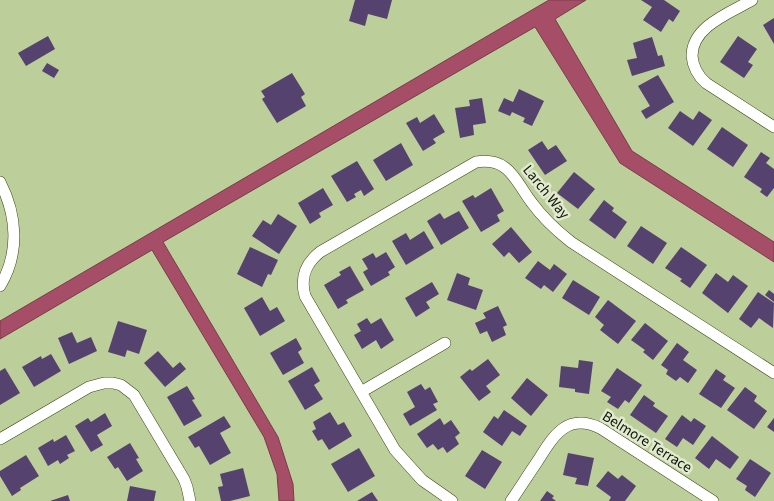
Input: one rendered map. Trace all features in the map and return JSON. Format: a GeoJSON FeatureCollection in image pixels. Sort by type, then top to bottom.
{"type":"FeatureCollection","features":[{"type":"Feature","properties":{"kind":"street"},"geometry":{"type":"LineString","coordinates":[[752,0],[703,30],[694,44],[692,60],[694,68],[706,83],[774,127]]}},
{"type":"Feature","properties":{"kind":"street","name":"Larch Way"},"geometry":{"type":"LineString","coordinates":[[361,392],[305,296],[302,280],[308,264],[320,252],[468,166],[484,161],[500,164],[511,172],[531,203],[547,221],[571,242],[774,373]]}},
{"type":"Feature","properties":{"kind":"street"},"geometry":{"type":"LineString","coordinates":[[0,182],[7,195],[15,232],[12,256],[0,286]]}},
{"type":"Feature","properties":{"kind":"street"},"geometry":{"type":"LineString","coordinates":[[445,343],[361,392],[391,443],[405,462],[422,480],[452,501]]}},
{"type":"Feature","properties":{"kind":"street"},"geometry":{"type":"LineString","coordinates":[[0,439],[89,387],[104,382],[121,385],[134,395],[184,480],[190,501]]}},
{"type":"Feature","properties":{"kind":"street","name":"Belmore Terrace"},"geometry":{"type":"LineString","coordinates":[[511,501],[554,435],[568,425],[584,423],[600,428],[712,501]]}},
{"type":"Feature","properties":{"kind":"shaded area"},"geometry":{"type":"Polygon","coordinates":[[[549,0],[586,0],[555,19],[632,151],[774,242],[774,262],[620,163],[535,27],[163,242],[278,437],[293,484],[294,501],[279,501],[277,474],[264,437],[152,250],[0,339],[0,321],[549,0]]]}},
{"type":"Feature","properties":{"kind":"building"},"geometry":{"type":"Polygon","coordinates":[[[355,0],[392,0],[387,19],[368,14],[365,26],[349,21],[355,0]]]}},
{"type":"Feature","properties":{"kind":"building"},"geometry":{"type":"Polygon","coordinates":[[[641,0],[664,0],[680,11],[673,22],[669,19],[661,32],[643,20],[652,7],[641,0]]]}},
{"type":"Feature","properties":{"kind":"building"},"geometry":{"type":"Polygon","coordinates":[[[774,18],[774,44],[763,25],[774,18]]]}},
{"type":"Feature","properties":{"kind":"building"},"geometry":{"type":"Polygon","coordinates":[[[48,36],[55,49],[26,66],[18,53],[48,36]]]}},
{"type":"Feature","properties":{"kind":"building"},"geometry":{"type":"Polygon","coordinates":[[[738,36],[757,49],[748,62],[753,65],[744,78],[720,62],[738,36]]]}},
{"type":"Feature","properties":{"kind":"building"},"geometry":{"type":"Polygon","coordinates":[[[652,37],[658,56],[662,55],[665,66],[632,76],[627,60],[637,58],[633,43],[652,37]]]}},
{"type":"Feature","properties":{"kind":"building"},"geometry":{"type":"Polygon","coordinates":[[[47,63],[59,70],[54,78],[42,71],[47,63]]]}},
{"type":"Feature","properties":{"kind":"building"},"geometry":{"type":"Polygon","coordinates":[[[292,73],[305,94],[301,97],[306,106],[277,123],[262,99],[265,97],[261,91],[292,73]]]}},
{"type":"Feature","properties":{"kind":"building"},"geometry":{"type":"Polygon","coordinates":[[[658,75],[674,102],[646,119],[641,111],[650,106],[638,86],[658,75]]]}},
{"type":"Feature","properties":{"kind":"building"},"geometry":{"type":"Polygon","coordinates":[[[519,89],[544,101],[532,126],[523,122],[525,118],[512,112],[510,116],[498,111],[504,98],[513,102],[519,89]]]}},
{"type":"Feature","properties":{"kind":"building"},"geometry":{"type":"Polygon","coordinates":[[[482,98],[486,123],[473,125],[474,135],[460,138],[455,108],[470,106],[469,100],[482,98]]]}},
{"type":"Feature","properties":{"kind":"building"},"geometry":{"type":"Polygon","coordinates":[[[680,111],[693,120],[699,111],[712,120],[693,146],[668,128],[680,111]]]}},
{"type":"Feature","properties":{"kind":"building"},"geometry":{"type":"Polygon","coordinates":[[[434,114],[445,132],[433,139],[436,143],[423,151],[406,123],[417,117],[420,123],[434,114]]]}},
{"type":"Feature","properties":{"kind":"building"},"geometry":{"type":"Polygon","coordinates":[[[722,127],[748,145],[733,167],[707,149],[722,127]]]}},
{"type":"Feature","properties":{"kind":"building"},"geometry":{"type":"Polygon","coordinates":[[[542,141],[548,150],[556,145],[567,161],[545,175],[528,150],[542,141]]]}},
{"type":"Feature","properties":{"kind":"building"},"geometry":{"type":"Polygon","coordinates":[[[401,143],[413,165],[386,181],[373,160],[401,143]]]}},
{"type":"Feature","properties":{"kind":"building"},"geometry":{"type":"Polygon","coordinates":[[[761,152],[770,158],[766,163],[774,169],[774,188],[767,197],[760,192],[762,189],[744,177],[761,152]]]}},
{"type":"Feature","properties":{"kind":"building"},"geometry":{"type":"Polygon","coordinates":[[[357,161],[374,189],[364,196],[361,190],[354,194],[356,197],[347,202],[331,176],[357,161]]]}},
{"type":"Feature","properties":{"kind":"building"},"geometry":{"type":"Polygon","coordinates":[[[574,172],[595,189],[578,209],[557,193],[574,172]]]}},
{"type":"Feature","properties":{"kind":"building"},"geometry":{"type":"Polygon","coordinates":[[[323,188],[333,205],[319,213],[321,217],[310,224],[298,203],[323,188]]]}},
{"type":"Feature","properties":{"kind":"building"},"geometry":{"type":"Polygon","coordinates":[[[491,188],[504,211],[497,215],[500,221],[481,232],[462,201],[473,195],[475,198],[491,188]]]}},
{"type":"Feature","properties":{"kind":"building"},"geometry":{"type":"Polygon","coordinates":[[[604,200],[614,208],[612,211],[627,222],[615,239],[589,220],[604,200]]]}},
{"type":"Feature","properties":{"kind":"building"},"geometry":{"type":"Polygon","coordinates":[[[459,211],[469,228],[441,245],[427,221],[440,213],[444,219],[459,211]]]}},
{"type":"Feature","properties":{"kind":"building"},"geometry":{"type":"Polygon","coordinates":[[[278,214],[297,226],[279,254],[252,236],[263,220],[271,225],[278,214]]]}},
{"type":"Feature","properties":{"kind":"building"},"geometry":{"type":"Polygon","coordinates":[[[641,226],[667,243],[653,264],[627,246],[641,226]]]}},
{"type":"Feature","properties":{"kind":"building"},"geometry":{"type":"Polygon","coordinates":[[[511,227],[532,252],[519,263],[509,252],[504,257],[492,244],[511,227]]]}},
{"type":"Feature","properties":{"kind":"building"},"geometry":{"type":"Polygon","coordinates":[[[424,231],[434,248],[406,265],[392,241],[406,233],[410,240],[424,231]]]}},
{"type":"Feature","properties":{"kind":"building"},"geometry":{"type":"Polygon","coordinates":[[[250,247],[278,260],[271,275],[268,274],[262,287],[237,274],[250,247]]]}},
{"type":"Feature","properties":{"kind":"building"},"geometry":{"type":"Polygon","coordinates":[[[681,247],[707,265],[690,288],[680,281],[682,279],[665,268],[681,247]]]}},
{"type":"Feature","properties":{"kind":"building"},"geometry":{"type":"Polygon","coordinates":[[[386,252],[395,267],[388,272],[390,275],[371,286],[363,272],[368,269],[362,259],[373,253],[376,258],[386,252]]]}},
{"type":"Feature","properties":{"kind":"building"},"geometry":{"type":"Polygon","coordinates":[[[538,261],[550,270],[554,264],[567,274],[553,292],[544,285],[541,289],[525,278],[538,261]]]}},
{"type":"Feature","properties":{"kind":"building"},"geometry":{"type":"Polygon","coordinates":[[[350,266],[364,290],[346,300],[348,303],[338,309],[324,285],[341,275],[339,272],[350,266]]]}},
{"type":"Feature","properties":{"kind":"building"},"geometry":{"type":"Polygon","coordinates":[[[457,273],[470,278],[468,285],[483,290],[476,310],[447,300],[457,273]]]}},
{"type":"Feature","properties":{"kind":"building"},"geometry":{"type":"Polygon","coordinates":[[[716,273],[728,282],[733,275],[748,286],[728,313],[702,293],[716,273]]]}},
{"type":"Feature","properties":{"kind":"building"},"geometry":{"type":"Polygon","coordinates":[[[573,280],[600,297],[589,315],[562,298],[573,280]]]}},
{"type":"Feature","properties":{"kind":"building"},"geometry":{"type":"Polygon","coordinates":[[[432,282],[439,294],[426,302],[430,308],[416,317],[405,298],[432,282]]]}},
{"type":"Feature","properties":{"kind":"building"},"geometry":{"type":"Polygon","coordinates":[[[769,290],[774,294],[774,302],[765,295],[769,290]]]}},
{"type":"Feature","properties":{"kind":"building"},"geometry":{"type":"Polygon","coordinates":[[[758,292],[774,303],[773,328],[759,318],[751,328],[739,319],[758,292]]]}},
{"type":"Feature","properties":{"kind":"building"},"geometry":{"type":"Polygon","coordinates":[[[262,297],[270,311],[277,307],[285,321],[260,336],[244,308],[262,297]]]}},
{"type":"Feature","properties":{"kind":"building"},"geometry":{"type":"Polygon","coordinates":[[[608,300],[636,321],[618,344],[600,330],[604,325],[595,317],[608,300]]]}},
{"type":"Feature","properties":{"kind":"building"},"geometry":{"type":"Polygon","coordinates":[[[498,306],[507,325],[503,327],[506,335],[492,342],[487,331],[480,334],[475,323],[486,318],[483,313],[498,306]]]}},
{"type":"Feature","properties":{"kind":"building"},"geometry":{"type":"Polygon","coordinates":[[[367,318],[371,324],[381,318],[394,340],[381,349],[376,340],[362,349],[354,335],[361,331],[357,324],[367,318]]]}},
{"type":"Feature","properties":{"kind":"building"},"geometry":{"type":"Polygon","coordinates":[[[118,321],[147,330],[139,354],[127,350],[125,357],[108,352],[118,321]]]}},
{"type":"Feature","properties":{"kind":"building"},"geometry":{"type":"Polygon","coordinates":[[[645,323],[668,341],[653,360],[643,352],[645,350],[631,340],[645,323]]]}},
{"type":"Feature","properties":{"kind":"building"},"geometry":{"type":"Polygon","coordinates":[[[72,332],[77,343],[91,337],[97,351],[69,364],[58,338],[72,332]]]}},
{"type":"Feature","properties":{"kind":"building"},"geometry":{"type":"Polygon","coordinates":[[[296,338],[302,349],[298,352],[304,363],[283,375],[270,353],[296,338]]]}},
{"type":"Feature","properties":{"kind":"building"},"geometry":{"type":"Polygon","coordinates":[[[677,343],[689,352],[683,360],[697,370],[688,383],[680,377],[676,381],[666,374],[668,370],[661,365],[677,343]]]}},
{"type":"Feature","properties":{"kind":"building"},"geometry":{"type":"Polygon","coordinates":[[[158,351],[173,368],[180,362],[186,369],[165,387],[144,363],[158,351]]]}},
{"type":"Feature","properties":{"kind":"building"},"geometry":{"type":"Polygon","coordinates":[[[51,354],[61,371],[34,387],[22,367],[41,356],[42,359],[51,354]]]}},
{"type":"Feature","properties":{"kind":"building"},"geometry":{"type":"Polygon","coordinates":[[[488,359],[500,375],[486,386],[491,392],[479,401],[460,377],[488,359]]]}},
{"type":"Feature","properties":{"kind":"building"},"geometry":{"type":"Polygon","coordinates":[[[579,360],[593,362],[589,394],[575,392],[575,389],[559,387],[561,366],[578,368],[579,360]]]}},
{"type":"Feature","properties":{"kind":"building"},"geometry":{"type":"Polygon","coordinates":[[[312,367],[320,381],[314,385],[323,399],[305,410],[288,381],[312,367]]]}},
{"type":"Feature","properties":{"kind":"building"},"geometry":{"type":"Polygon","coordinates":[[[5,368],[20,393],[0,405],[0,371],[5,368]]]}},
{"type":"Feature","properties":{"kind":"building"},"geometry":{"type":"Polygon","coordinates":[[[617,368],[642,385],[629,403],[625,400],[618,409],[607,402],[611,397],[601,391],[617,368]]]}},
{"type":"Feature","properties":{"kind":"building"},"geometry":{"type":"Polygon","coordinates":[[[716,369],[726,376],[723,380],[735,388],[721,408],[699,394],[716,369]]]}},
{"type":"Feature","properties":{"kind":"building"},"geometry":{"type":"Polygon","coordinates":[[[527,378],[548,395],[531,416],[511,398],[527,378]]]}},
{"type":"Feature","properties":{"kind":"building"},"geometry":{"type":"Polygon","coordinates":[[[421,384],[425,390],[430,387],[438,402],[433,404],[437,410],[410,426],[403,414],[415,407],[407,392],[421,384]]]}},
{"type":"Feature","properties":{"kind":"building"},"geometry":{"type":"Polygon","coordinates":[[[187,386],[195,399],[192,400],[202,416],[184,426],[167,397],[187,386]]]}},
{"type":"Feature","properties":{"kind":"building"},"geometry":{"type":"Polygon","coordinates":[[[745,387],[757,396],[754,401],[767,411],[754,429],[727,410],[745,387]]]}},
{"type":"Feature","properties":{"kind":"building"},"geometry":{"type":"Polygon","coordinates":[[[644,395],[655,403],[653,406],[668,416],[656,433],[630,415],[644,395]]]}},
{"type":"Feature","properties":{"kind":"building"},"geometry":{"type":"Polygon","coordinates":[[[504,410],[527,426],[520,436],[512,431],[502,446],[483,432],[494,416],[498,419],[504,410]]]}},
{"type":"Feature","properties":{"kind":"building"},"geometry":{"type":"Polygon","coordinates":[[[330,412],[338,425],[344,422],[352,436],[329,450],[322,439],[318,441],[312,431],[316,429],[313,422],[330,412]]]}},
{"type":"Feature","properties":{"kind":"building"},"geometry":{"type":"Polygon","coordinates":[[[105,413],[112,426],[97,435],[103,445],[91,452],[75,426],[88,418],[91,422],[105,413]]]}},
{"type":"Feature","properties":{"kind":"building"},"geometry":{"type":"Polygon","coordinates":[[[682,415],[691,422],[694,418],[706,426],[693,445],[683,438],[677,447],[665,439],[682,415]]]}},
{"type":"Feature","properties":{"kind":"building"},"geometry":{"type":"Polygon","coordinates":[[[224,416],[231,427],[220,433],[231,453],[210,465],[199,446],[195,448],[188,437],[224,416]]]}},
{"type":"Feature","properties":{"kind":"building"},"geometry":{"type":"Polygon","coordinates":[[[440,418],[444,425],[451,420],[460,433],[455,437],[459,444],[447,453],[443,447],[438,450],[433,444],[427,448],[417,434],[440,418]]]}},
{"type":"Feature","properties":{"kind":"building"},"geometry":{"type":"Polygon","coordinates":[[[774,418],[774,432],[767,427],[774,418]]]}},
{"type":"Feature","properties":{"kind":"building"},"geometry":{"type":"Polygon","coordinates":[[[66,435],[75,451],[67,455],[69,458],[60,464],[58,460],[48,466],[38,448],[53,439],[54,442],[66,435]]]}},
{"type":"Feature","properties":{"kind":"building"},"geometry":{"type":"Polygon","coordinates":[[[712,436],[739,457],[730,469],[716,459],[709,469],[695,458],[712,436]]]}},
{"type":"Feature","properties":{"kind":"building"},"geometry":{"type":"Polygon","coordinates":[[[130,443],[139,458],[136,459],[143,471],[127,481],[118,467],[115,469],[107,457],[130,443]]]}},
{"type":"Feature","properties":{"kind":"building"},"geometry":{"type":"Polygon","coordinates":[[[359,448],[375,476],[348,492],[331,464],[359,448]]]}},
{"type":"Feature","properties":{"kind":"building"},"geometry":{"type":"Polygon","coordinates":[[[482,450],[502,462],[485,489],[465,476],[482,450]]]}},
{"type":"Feature","properties":{"kind":"building"},"geometry":{"type":"Polygon","coordinates":[[[568,453],[594,458],[588,486],[575,484],[577,478],[563,475],[568,453]]]}},
{"type":"Feature","properties":{"kind":"building"},"geometry":{"type":"Polygon","coordinates":[[[26,455],[39,476],[20,488],[21,490],[12,496],[0,476],[0,471],[26,455]]]}},
{"type":"Feature","properties":{"kind":"building"},"geometry":{"type":"Polygon","coordinates":[[[750,459],[771,473],[755,497],[745,490],[747,486],[736,479],[750,459]]]}},
{"type":"Feature","properties":{"kind":"building"},"geometry":{"type":"Polygon","coordinates":[[[243,468],[250,496],[230,501],[221,501],[218,487],[223,486],[220,474],[243,468]]]}},
{"type":"Feature","properties":{"kind":"building"},"geometry":{"type":"Polygon","coordinates":[[[608,471],[618,479],[622,475],[636,486],[625,501],[609,501],[611,497],[596,486],[608,471]]]}},
{"type":"Feature","properties":{"kind":"building"},"geometry":{"type":"Polygon","coordinates":[[[130,486],[156,491],[154,501],[127,501],[130,486]]]}},
{"type":"Feature","properties":{"kind":"building"},"geometry":{"type":"Polygon","coordinates":[[[547,491],[554,496],[552,498],[556,501],[540,501],[547,491]]]}},
{"type":"Feature","properties":{"kind":"building"},"geometry":{"type":"Polygon","coordinates":[[[372,492],[378,501],[357,501],[372,492]]]}},
{"type":"Feature","properties":{"kind":"building"},"geometry":{"type":"Polygon","coordinates":[[[68,495],[70,501],[50,501],[68,495]]]}}]}
